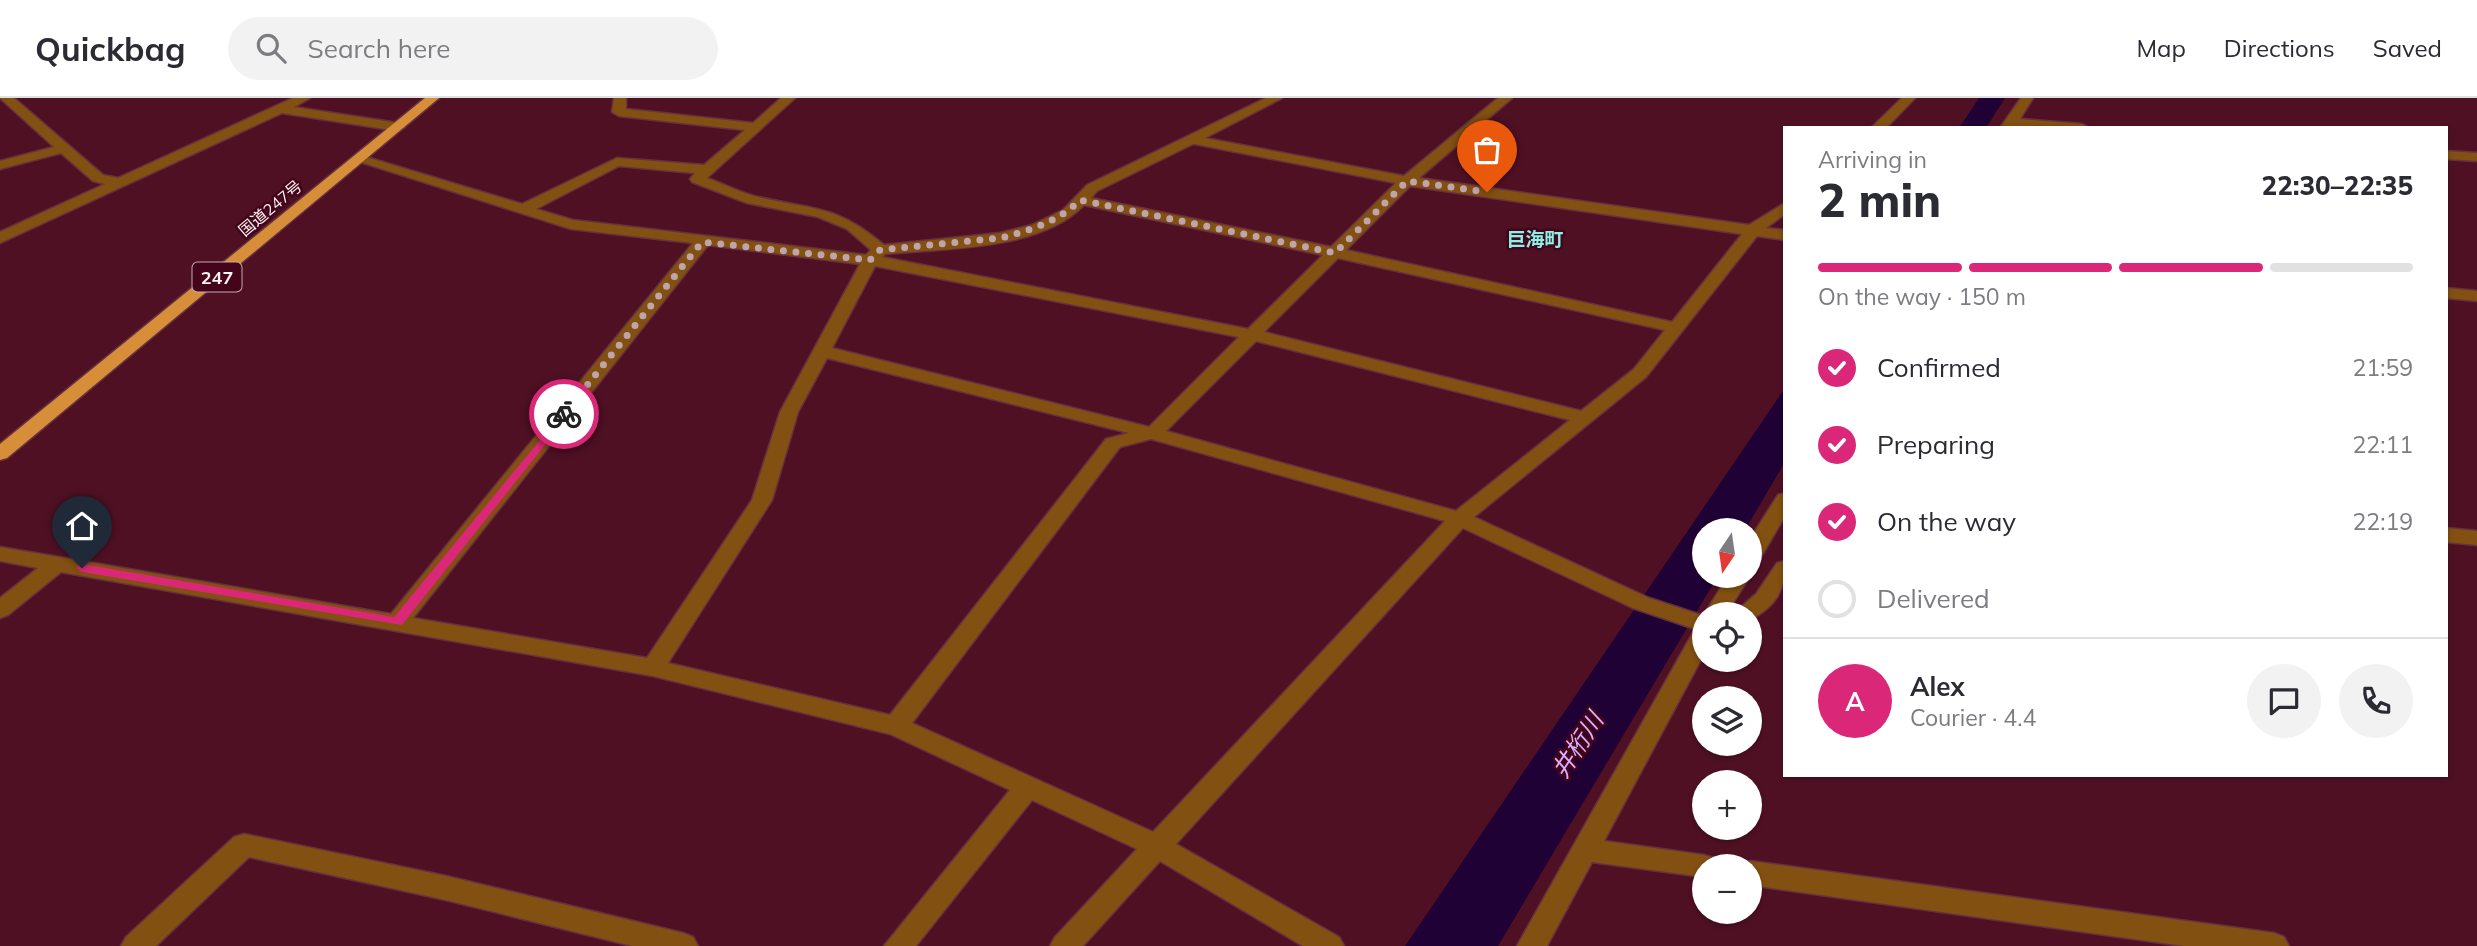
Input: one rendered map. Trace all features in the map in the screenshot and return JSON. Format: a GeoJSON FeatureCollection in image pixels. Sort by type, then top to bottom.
{"type":"FeatureCollection","features":[{"type":"Feature","properties":{"kind":"highway","name":"国道247号"},"geometry":{"type":"LineString","coordinates":[[0,454],[433,98]]}},
{"type":"Feature","properties":{"kind":"street"},"geometry":{"type":"LineString","coordinates":[[6,98],[98,178],[121,183]]}},
{"type":"Feature","properties":{"kind":"street"},"geometry":{"type":"LineString","coordinates":[[0,238],[304,98]]}},
{"type":"Feature","properties":{"kind":"street"},"geometry":{"type":"LineString","coordinates":[[620,98],[619,112],[756,127]]}},
{"type":"Feature","properties":{"kind":"street"},"geometry":{"type":"LineString","coordinates":[[789,98],[697,179],[752,201],[822,213],[852,226],[875,255]]}},
{"type":"Feature","properties":{"kind":"street"},"geometry":{"type":"LineString","coordinates":[[875,255],[1001,238],[1037,228],[1068,213],[1092,188],[1195,140],[1276,98]]}},
{"type":"Feature","properties":{"kind":"street"},"geometry":{"type":"LineString","coordinates":[[896,726],[1113,443],[1153,433],[1407,181],[1506,98]]}},
{"type":"Feature","properties":{"kind":"street"},"geometry":{"type":"LineString","coordinates":[[1880,126],[1909,98]]}},
{"type":"Feature","properties":{"kind":"street"},"geometry":{"type":"LineString","coordinates":[[2009,125],[2027,98]]}},
{"type":"Feature","properties":{"kind":"street"},"geometry":{"type":"LineString","coordinates":[[280,109],[398,127]]}},
{"type":"Feature","properties":{"kind":"street"},"geometry":{"type":"LineString","coordinates":[[2009,125],[2033,126]]}},
{"type":"Feature","properties":{"kind":"street"},"geometry":{"type":"LineString","coordinates":[[1195,140],[1407,181],[1783,235]]}},
{"type":"Feature","properties":{"kind":"street"},"geometry":{"type":"LineString","coordinates":[[0,165],[64,148]]}},
{"type":"Feature","properties":{"kind":"street"},"geometry":{"type":"LineString","coordinates":[[2448,155],[2477,157]]}},
{"type":"Feature","properties":{"kind":"street"},"geometry":{"type":"LineString","coordinates":[[359,159],[571,224],[702,242],[875,255],[1254,335],[1584,418]]}},
{"type":"Feature","properties":{"kind":"street"},"geometry":{"type":"LineString","coordinates":[[523,209],[617,162],[707,170]]}},
{"type":"Feature","properties":{"kind":"street"},"geometry":{"type":"LineString","coordinates":[[1080,200],[1676,328]]}},
{"type":"Feature","properties":{"kind":"street"},"geometry":{"type":"LineString","coordinates":[[1065,946],[1459,519],[1640,373],[1754,229],[1783,208]]}},
{"type":"Feature","properties":{"kind":"street"},"geometry":{"type":"LineString","coordinates":[[397,622],[702,242]]}},
{"type":"Feature","properties":{"kind":"street"},"geometry":{"type":"LineString","coordinates":[[653,668],[762,499],[789,412],[819,351],[875,255]]}},
{"type":"Feature","properties":{"kind":"street"},"geometry":{"type":"LineString","coordinates":[[2448,293],[2477,296]]}},
{"type":"Feature","properties":{"kind":"street"},"geometry":{"type":"LineString","coordinates":[[819,351],[932,375],[1153,433],[1459,519],[1635,600],[1692,621]]}},
{"type":"Feature","properties":{"kind":"street"},"geometry":{"type":"LineString","coordinates":[[1762,537],[1783,502]]}},
{"type":"Feature","properties":{"kind":"street"},"geometry":{"type":"LineString","coordinates":[[2448,535],[2477,538]]}},
{"type":"Feature","properties":{"kind":"street"},"geometry":{"type":"LineString","coordinates":[[0,554],[653,668],[896,726],[1157,846],[1329,946]]}},
{"type":"Feature","properties":{"kind":"street"},"geometry":{"type":"LineString","coordinates":[[0,610],[56,564]]}},
{"type":"Feature","properties":{"kind":"street"},"geometry":{"type":"LineString","coordinates":[[1759,602],[1783,571]]}},
{"type":"Feature","properties":{"kind":"street"},"geometry":{"type":"LineString","coordinates":[[1532,946],[1692,655]]}},
{"type":"Feature","properties":{"kind":"street"},"geometry":{"type":"LineString","coordinates":[[899,946],[1028,787]]}},
{"type":"Feature","properties":{"kind":"street"},"geometry":{"type":"LineString","coordinates":[[136,946],[244,845],[446,888],[683,946]]}},
{"type":"Feature","properties":{"kind":"street"},"geometry":{"type":"LineString","coordinates":[[1585,850],[1692,864]]}},
{"type":"Feature","properties":{"kind":"street"},"geometry":{"type":"LineString","coordinates":[[1762,875],[2274,946]]}},
{"type":"Feature","properties":{"kind":"water"},"geometry":{"type":"Polygon","coordinates":[[[1979,98],[2005,98],[1987,126],[1960,126],[1979,98]]]}},
{"type":"Feature","properties":{"kind":"water"},"geometry":{"type":"Polygon","coordinates":[[[1783,391],[1783,465],[1752,518],[1696,518],[1783,391]]]}},
{"type":"Feature","properties":{"kind":"water","name":"井桁川"},"geometry":{"type":"Polygon","coordinates":[[[1692,525],[1692,588],[1711,588],[1703,602],[1692,602],[1692,620],[1498,946],[1405,946],[1692,525]]]}},
{"type":"Feature","properties":{"kind":"way so far"},"geometry":{"type":"LineString","coordinates":[[564,414],[702,242],[870,260],[880,250],[1001,238],[1037,228],[1068,213],[1080,200],[1335,253],[1407,181],[1487,192]]}},
{"type":"Feature","properties":{"kind":"district","name":"巨海町"},"geometry":{"type":"Point","coordinates":[1535,239]}},
{"type":"Feature","properties":{"kind":"route"},"geometry":{"type":"LineString","coordinates":[[82,568],[397,622],[564,414]]}}]}
